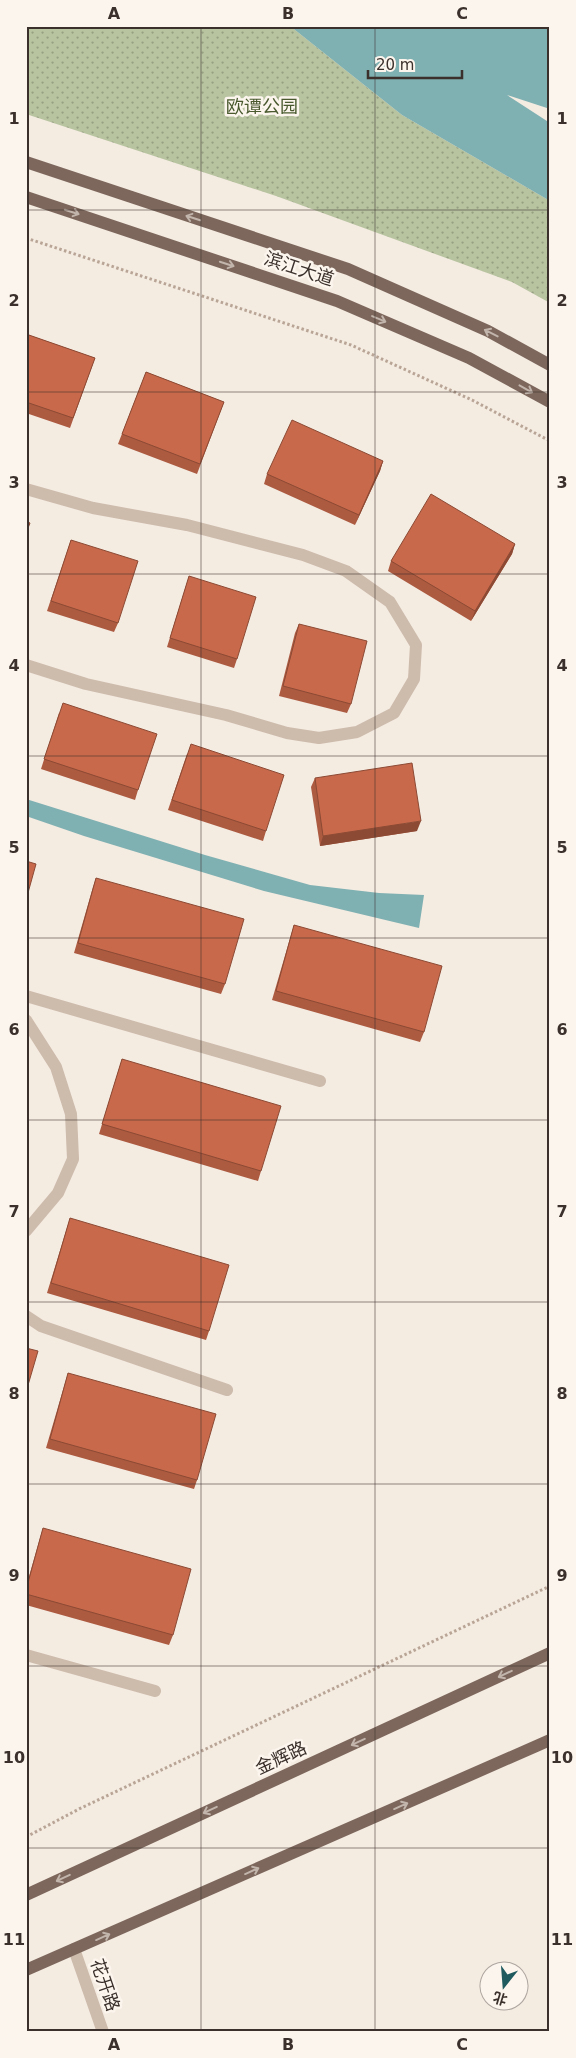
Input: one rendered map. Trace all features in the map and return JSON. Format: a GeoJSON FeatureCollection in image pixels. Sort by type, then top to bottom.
{"type":"FeatureCollection","features":[{"type":"Feature","properties":{"kind":"main road","name":"滨江大道"},"geometry":{"type":"LineString","coordinates":[[26,162],[348,269],[488,331],[550,365]]}},
{"type":"Feature","properties":{"kind":"main road","name":"滨江大道"},"geometry":{"type":"LineString","coordinates":[[26,197],[338,301],[469,358],[550,402]]}},
{"type":"Feature","properties":{"kind":"main road","name":"金辉路"},"geometry":{"type":"LineString","coordinates":[[26,1895],[550,1653]]}},
{"type":"Feature","properties":{"kind":"main road"},"geometry":{"type":"LineString","coordinates":[[26,1970],[550,1740]]}},
{"type":"Feature","properties":{"kind":"street"},"geometry":{"type":"LineString","coordinates":[[26,489],[94,508],[187,525],[293,552],[346,571],[390,602],[416,645],[414,679],[394,713],[357,732],[319,738],[288,733],[226,715],[95,686],[26,665]]}},
{"type":"Feature","properties":{"kind":"street"},"geometry":{"type":"LineString","coordinates":[[26,996],[320,1081]]}},
{"type":"Feature","properties":{"kind":"street"},"geometry":{"type":"LineString","coordinates":[[26,1020],[56,1066],[71,1114],[72,1159],[58,1192],[26,1231]]}},
{"type":"Feature","properties":{"kind":"street"},"geometry":{"type":"LineString","coordinates":[[26,1316],[42,1326],[227,1390]]}},
{"type":"Feature","properties":{"kind":"street"},"geometry":{"type":"LineString","coordinates":[[26,1655],[156,1691]]}},
{"type":"Feature","properties":{"kind":"street","name":"花开路"},"geometry":{"type":"LineString","coordinates":[[74,1949],[103,2032]]}},
{"type":"Feature","properties":{"kind":"path"},"geometry":{"type":"LineString","coordinates":[[26,238],[351,345],[472,400],[550,441]]}},
{"type":"Feature","properties":{"kind":"path"},"geometry":{"type":"LineString","coordinates":[[26,1836],[550,1586]]}},
{"type":"Feature","properties":{"kind":"green space","name":"欧谭公园"},"geometry":{"type":"Polygon","coordinates":[[[26,26],[290,26],[402,115],[550,201],[550,303],[512,282],[276,196],[26,114],[26,26]]]}},
{"type":"Feature","properties":{"kind":"water"},"geometry":{"type":"Polygon","coordinates":[[[290,26],[550,26],[550,109],[507,95],[550,123],[550,201],[402,115],[290,26]]]}},
{"type":"Feature","properties":{"kind":"water"},"geometry":{"type":"Polygon","coordinates":[[[26,799],[205,855],[310,885],[379,893],[424,895],[419,928],[264,891],[84,836],[26,816],[26,799]]]}},
{"type":"Feature","properties":{"kind":"building"},"geometry":{"type":"Polygon","coordinates":[[[26,334],[95,358],[73,418],[26,402],[26,334]]]}},
{"type":"Feature","properties":{"kind":"building"},"geometry":{"type":"Polygon","coordinates":[[[146,372],[224,402],[200,464],[122,434],[146,372]]]}},
{"type":"Feature","properties":{"kind":"building"},"geometry":{"type":"Polygon","coordinates":[[[292,420],[383,461],[359,515],[267,474],[292,420]]]}},
{"type":"Feature","properties":{"kind":"building"},"geometry":{"type":"Polygon","coordinates":[[[431,494],[515,544],[475,611],[391,561],[431,494]]]}},
{"type":"Feature","properties":{"kind":"building"},"geometry":{"type":"Polygon","coordinates":[[[26,521],[30,523],[26,533],[26,521]]]}},
{"type":"Feature","properties":{"kind":"building"},"geometry":{"type":"Polygon","coordinates":[[[71,540],[138,561],[118,623],[51,601],[71,540]]]}},
{"type":"Feature","properties":{"kind":"building"},"geometry":{"type":"Polygon","coordinates":[[[189,576],[256,597],[237,659],[170,638],[189,576]]]}},
{"type":"Feature","properties":{"kind":"building"},"geometry":{"type":"Polygon","coordinates":[[[299,624],[367,641],[351,704],[283,686],[299,624]]]}},
{"type":"Feature","properties":{"kind":"building"},"geometry":{"type":"Polygon","coordinates":[[[63,703],[157,734],[138,790],[44,759],[63,703]]]}},
{"type":"Feature","properties":{"kind":"building"},"geometry":{"type":"Polygon","coordinates":[[[191,744],[284,775],[266,831],[172,800],[191,744]]]}},
{"type":"Feature","properties":{"kind":"building"},"geometry":{"type":"Polygon","coordinates":[[[412,763],[421,821],[323,836],[315,778],[412,763]]]}},
{"type":"Feature","properties":{"kind":"building"},"geometry":{"type":"Polygon","coordinates":[[[26,861],[36,864],[26,900],[26,861]]]}},
{"type":"Feature","properties":{"kind":"building"},"geometry":{"type":"Polygon","coordinates":[[[96,878],[244,919],[225,984],[78,943],[96,878]]]}},
{"type":"Feature","properties":{"kind":"building"},"geometry":{"type":"Polygon","coordinates":[[[294,925],[442,966],[424,1032],[276,991],[294,925]]]}},
{"type":"Feature","properties":{"kind":"building"},"geometry":{"type":"Polygon","coordinates":[[[122,1059],[281,1106],[261,1171],[102,1124],[122,1059]]]}},
{"type":"Feature","properties":{"kind":"building"},"geometry":{"type":"Polygon","coordinates":[[[70,1218],[229,1265],[209,1331],[51,1283],[70,1218]]]}},
{"type":"Feature","properties":{"kind":"building"},"geometry":{"type":"Polygon","coordinates":[[[26,1348],[38,1351],[26,1392],[26,1348]]]}},
{"type":"Feature","properties":{"kind":"building"},"geometry":{"type":"Polygon","coordinates":[[[68,1373],[216,1414],[197,1480],[50,1439],[68,1373]]]}},
{"type":"Feature","properties":{"kind":"building"},"geometry":{"type":"Polygon","coordinates":[[[43,1528],[191,1569],[173,1635],[26,1594],[43,1528]]]}}]}
